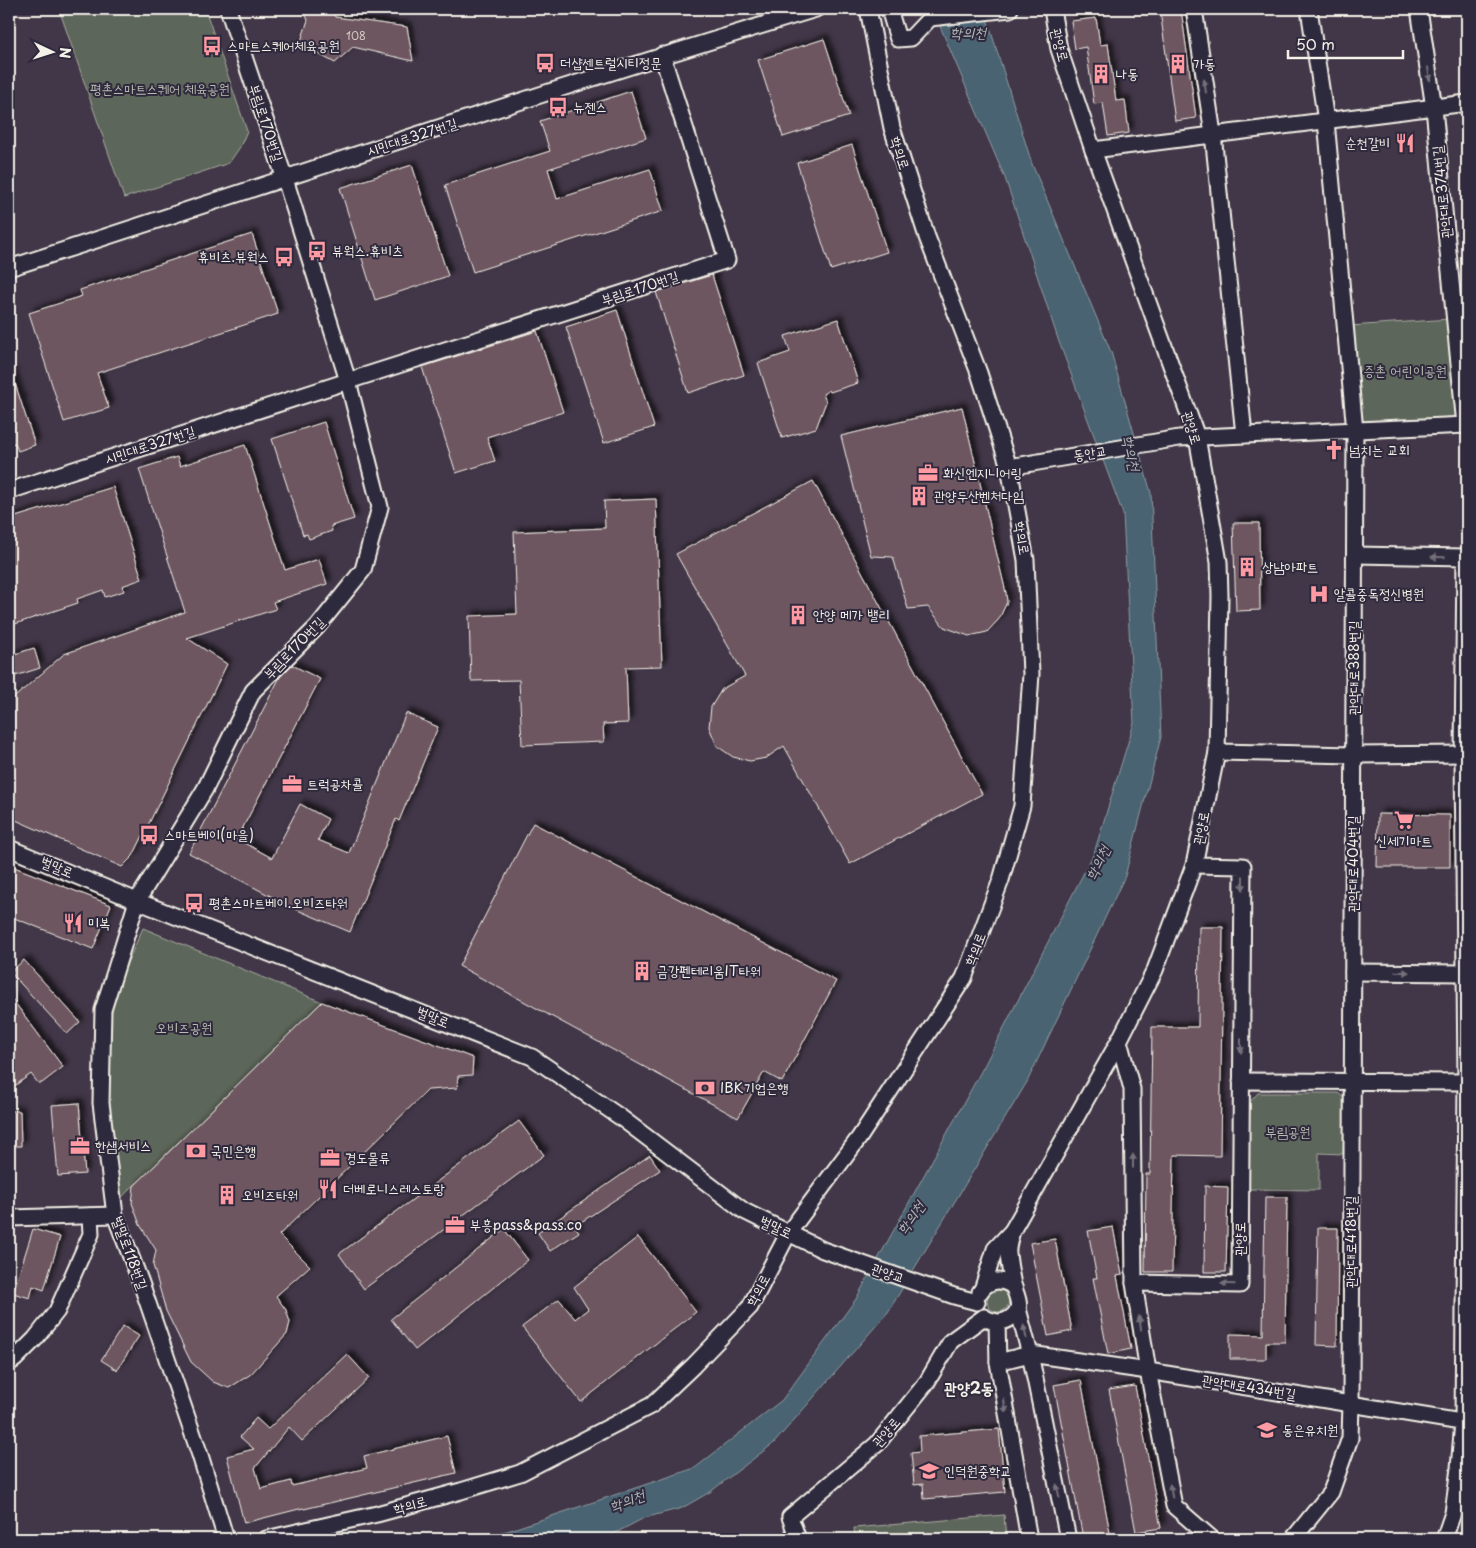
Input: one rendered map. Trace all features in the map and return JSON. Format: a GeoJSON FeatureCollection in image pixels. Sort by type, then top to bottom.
{"type":"FeatureCollection","features":[{"type":"Feature","properties":{"kind":"street","name":"부림로170번길"},"geometry":{"type":"LineString","coordinates":[[138,901],[205,789],[253,691],[317,627],[363,570],[380,507],[348,381],[285,180],[228,9]]}},
{"type":"Feature","properties":{"kind":"street","name":"시민대로327번길"},"geometry":{"type":"LineString","coordinates":[[9,268],[285,180],[662,55],[816,9]]}},
{"type":"Feature","properties":{"kind":"street","name":"학의로"},"geometry":{"type":"LineString","coordinates":[[266,1539],[378,1514],[520,1473],[652,1404],[693,1366],[750,1307],[789,1232],[860,1138],[964,978],[1001,880],[1022,806],[1031,674],[1026,560],[1009,467],[979,373],[927,237],[892,128],[868,9]]}},
{"type":"Feature","properties":{"kind":"street"},"geometry":{"type":"LineString","coordinates":[[889,9],[898,39],[911,38],[930,18],[1010,9]]}},
{"type":"Feature","properties":{"kind":"street","name":"관양로"},"geometry":{"type":"LineString","coordinates":[[983,1287],[995,1249],[1012,1231],[1119,1041],[1155,970],[1194,865],[1217,752],[1219,562],[1196,437],[1093,150],[1060,49],[1052,9]]}},
{"type":"Feature","properties":{"kind":"street"},"geometry":{"type":"LineString","coordinates":[[1194,9],[1213,134],[1244,435]]}},
{"type":"Feature","properties":{"kind":"street"},"geometry":{"type":"LineString","coordinates":[[1309,9],[1326,121],[1354,430]]}},
{"type":"Feature","properties":{"kind":"street","name":"관악대로374번길"},"geometry":{"type":"LineString","coordinates":[[1419,9],[1434,108],[1466,425]]}},
{"type":"Feature","properties":{"kind":"street","name":"부림로170번길"},"geometry":{"type":"LineString","coordinates":[[348,381],[727,260],[662,55]]}},
{"type":"Feature","properties":{"kind":"street"},"geometry":{"type":"LineString","coordinates":[[1093,150],[1467,103]]}},
{"type":"Feature","properties":{"kind":"street","name":"시민대로327번길"},"geometry":{"type":"LineString","coordinates":[[9,491],[348,381]]}},
{"type":"Feature","properties":{"kind":"street"},"geometry":{"type":"LineString","coordinates":[[1196,437],[1466,425]]}},
{"type":"Feature","properties":{"kind":"street","name":"관악대로388번길"},"geometry":{"type":"LineString","coordinates":[[1353,755],[1354,430]]}},
{"type":"Feature","properties":{"kind":"street","name":"동안교"},"geometry":{"type":"LineString","coordinates":[[1009,467],[1178,438],[1196,437]]}},
{"type":"Feature","properties":{"kind":"street"},"geometry":{"type":"LineString","coordinates":[[1355,556],[1465,558],[1464,973],[1467,1082],[1465,1422],[1453,1513],[1444,1539]]}},
{"type":"Feature","properties":{"kind":"street"},"geometry":{"type":"LineString","coordinates":[[1217,752],[1353,755],[1465,754]]}},
{"type":"Feature","properties":{"kind":"street","name":"관악대로404번길"},"geometry":{"type":"LineString","coordinates":[[1352,1081],[1353,755]]}},
{"type":"Feature","properties":{"kind":"street","name":"벌말로"},"geometry":{"type":"LineString","coordinates":[[9,848],[532,1057],[620,1117],[744,1211],[822,1250]]}},
{"type":"Feature","properties":{"kind":"street","name":"관양로"},"geometry":{"type":"LineString","coordinates":[[1134,1283],[1240,1285],[1243,866],[1194,865]]}},
{"type":"Feature","properties":{"kind":"street","name":"벌말로118번길"},"geometry":{"type":"LineString","coordinates":[[138,901],[103,1010],[101,1103],[115,1215],[141,1283],[194,1436],[226,1539]]}},
{"type":"Feature","properties":{"kind":"street"},"geometry":{"type":"LineString","coordinates":[[1353,972],[1464,973]]}},
{"type":"Feature","properties":{"kind":"street"},"geometry":{"type":"LineString","coordinates":[[1119,1041],[1132,1089],[1134,1283],[1148,1371],[1174,1506],[1212,1539]]}},
{"type":"Feature","properties":{"kind":"street","name":"관악대로418번길"},"geometry":{"type":"LineString","coordinates":[[1351,1404],[1352,1081]]}},
{"type":"Feature","properties":{"kind":"street"},"geometry":{"type":"LineString","coordinates":[[1241,1082],[1467,1082]]}},
{"type":"Feature","properties":{"kind":"street"},"geometry":{"type":"LineString","coordinates":[[9,1218],[115,1215]]}},
{"type":"Feature","properties":{"kind":"street"},"geometry":{"type":"LineString","coordinates":[[9,1363],[35,1339],[57,1311],[91,1234],[90,1216]]}},
{"type":"Feature","properties":{"kind":"street"},"geometry":{"type":"LineString","coordinates":[[1012,1231],[1008,1252],[1014,1287],[1019,1298],[1018,1309],[1030,1354],[1068,1539]]}},
{"type":"Feature","properties":{"kind":"street","name":"관양교"},"geometry":{"type":"LineString","coordinates":[[822,1250],[954,1296],[978,1302]]}},
{"type":"Feature","properties":{"kind":"street"},"geometry":{"type":"LineString","coordinates":[[1014,1287],[1007,1282],[999,1280],[990,1282],[983,1287],[979,1294],[978,1302],[979,1310],[990,1320],[1029,1539]]}},
{"type":"Feature","properties":{"kind":"street"},"geometry":{"type":"LineString","coordinates":[[990,1320],[1006,1321],[1018,1309]]}},
{"type":"Feature","properties":{"kind":"street","name":"관양로"},"geometry":{"type":"LineString","coordinates":[[798,1539],[790,1517],[877,1444],[927,1382],[951,1341],[990,1320]]}},
{"type":"Feature","properties":{"kind":"street","name":"관악대로434번길"},"geometry":{"type":"LineString","coordinates":[[998,1362],[1030,1354],[1465,1422]]}},
{"type":"Feature","properties":{"kind":"street"},"geometry":{"type":"LineString","coordinates":[[1293,1539],[1331,1492],[1350,1438],[1351,1404]]}},
{"type":"Feature","properties":{"kind":"green space","name":"평촌스마트스퀘어 체육공원"},"geometry":{"type":"Polygon","coordinates":[[[59,9],[205,9],[247,131],[240,147],[229,163],[124,198],[59,9]]]}},
{"type":"Feature","properties":{"kind":"green space","name":"증촌 어린이공원"},"geometry":{"type":"Polygon","coordinates":[[[1450,319],[1458,415],[1456,418],[1364,422],[1359,419],[1350,326],[1450,319]]]}},
{"type":"Feature","properties":{"kind":"green space","name":"오비즈공원"},"geometry":{"type":"Polygon","coordinates":[[[143,928],[322,1002],[121,1198],[114,1179],[105,1029],[112,996],[143,928]]]}},
{"type":"Feature","properties":{"kind":"green space","name":"부림공원"},"geometry":{"type":"Polygon","coordinates":[[[1258,1093],[1338,1093],[1345,1099],[1343,1154],[1319,1153],[1319,1190],[1248,1189],[1250,1102],[1258,1093]]]}},
{"type":"Feature","properties":{"kind":"green space"},"geometry":{"type":"Polygon","coordinates":[[[994,1290],[1002,1290],[1009,1297],[1009,1305],[1002,1312],[994,1312],[987,1305],[987,1297],[994,1290]]]}},
{"type":"Feature","properties":{"kind":"green space"},"geometry":{"type":"Polygon","coordinates":[[[1004,1515],[1006,1539],[855,1539],[854,1528],[1004,1515]]]}},
{"type":"Feature","properties":{"kind":"water","name":"학의천"},"geometry":{"type":"Polygon","coordinates":[[[938,9],[984,9],[1032,164],[1111,352],[1151,493],[1161,737],[1125,876],[1027,1082],[888,1312],[774,1443],[710,1492],[682,1508],[644,1518],[604,1539],[465,1539],[507,1531],[695,1468],[782,1400],[856,1299],[984,1066],[1094,853],[1134,723],[1123,514],[1058,339],[1005,178],[939,24],[938,9]]]}},
{"type":"Feature","properties":{"kind":"building"},"geometry":{"type":"Polygon","coordinates":[[[303,9],[332,9],[335,17],[407,27],[413,61],[353,47],[335,63],[300,44],[308,20],[303,9]]]}},
{"type":"Feature","properties":{"kind":"building","name":"가동"},"geometry":{"type":"Polygon","coordinates":[[[1181,9],[1196,118],[1175,121],[1160,10],[1181,9]]]}},
{"type":"Feature","properties":{"kind":"building","name":"나동"},"geometry":{"type":"Polygon","coordinates":[[[1096,18],[1100,45],[1108,44],[1116,101],[1125,100],[1129,133],[1108,136],[1103,103],[1094,104],[1086,47],[1075,49],[1071,21],[1096,18]]]}},
{"type":"Feature","properties":{"kind":"building"},"geometry":{"type":"Polygon","coordinates":[[[824,39],[849,116],[783,137],[758,60],[824,39]]]}},
{"type":"Feature","properties":{"kind":"building"},"geometry":{"type":"Polygon","coordinates":[[[631,91],[646,138],[548,169],[557,199],[650,169],[663,211],[473,272],[445,185],[550,151],[540,121],[631,91]]]}},
{"type":"Feature","properties":{"kind":"building"},"geometry":{"type":"Polygon","coordinates":[[[852,145],[887,252],[831,270],[797,163],[852,145]]]}},
{"type":"Feature","properties":{"kind":"building"},"geometry":{"type":"Polygon","coordinates":[[[412,165],[448,276],[375,300],[340,188],[412,165]]]}},
{"type":"Feature","properties":{"kind":"building"},"geometry":{"type":"Polygon","coordinates":[[[252,234],[278,314],[97,373],[109,408],[64,422],[29,313],[82,296],[80,290],[252,234]]]}},
{"type":"Feature","properties":{"kind":"building"},"geometry":{"type":"Polygon","coordinates":[[[712,275],[744,375],[688,393],[656,292],[712,275]]]}},
{"type":"Feature","properties":{"kind":"building"},"geometry":{"type":"Polygon","coordinates":[[[617,310],[654,427],[604,443],[566,327],[617,310]]]}},
{"type":"Feature","properties":{"kind":"building"},"geometry":{"type":"Polygon","coordinates":[[[838,319],[858,383],[830,392],[829,390],[823,394],[826,402],[816,428],[782,438],[758,363],[790,352],[785,336],[838,319]]]}},
{"type":"Feature","properties":{"kind":"building"},"geometry":{"type":"Polygon","coordinates":[[[537,331],[563,412],[487,437],[495,461],[456,473],[422,367],[537,331]]]}},
{"type":"Feature","properties":{"kind":"building"},"geometry":{"type":"Polygon","coordinates":[[[9,371],[11,371],[35,445],[18,451],[15,443],[9,445],[9,371]]]}},
{"type":"Feature","properties":{"kind":"building","name":"관양두산벤처다임"},"geometry":{"type":"Polygon","coordinates":[[[962,407],[1007,602],[999,619],[987,632],[969,636],[944,627],[928,607],[908,609],[893,557],[871,556],[841,436],[962,407]]]}},
{"type":"Feature","properties":{"kind":"building"},"geometry":{"type":"Polygon","coordinates":[[[324,422],[354,519],[331,526],[332,531],[309,539],[307,534],[303,535],[272,439],[324,422]]]}},
{"type":"Feature","properties":{"kind":"building"},"geometry":{"type":"Polygon","coordinates":[[[245,445],[285,570],[319,559],[327,584],[273,602],[276,609],[187,638],[227,664],[133,856],[122,867],[9,817],[9,702],[64,654],[185,612],[139,469],[177,457],[180,466],[245,445]]]}},
{"type":"Feature","properties":{"kind":"building","name":"안양 메가 밸리"},"geometry":{"type":"Polygon","coordinates":[[[813,481],[982,794],[850,864],[784,746],[766,758],[750,761],[733,757],[717,746],[709,727],[711,707],[722,689],[745,676],[676,554],[813,481]]]}},
{"type":"Feature","properties":{"kind":"building"},"geometry":{"type":"Polygon","coordinates":[[[113,487],[142,579],[122,586],[124,591],[105,597],[103,590],[77,599],[78,603],[9,626],[9,519],[113,487]]]}},
{"type":"Feature","properties":{"kind":"building"},"geometry":{"type":"Polygon","coordinates":[[[656,499],[662,666],[626,667],[628,723],[603,724],[604,742],[522,745],[519,680],[471,681],[469,616],[517,614],[514,532],[605,528],[604,501],[656,499]]]}},
{"type":"Feature","properties":{"kind":"building","name":"상남아파트"},"geometry":{"type":"Polygon","coordinates":[[[1233,523],[1259,523],[1260,610],[1236,611],[1233,523]]]}},
{"type":"Feature","properties":{"kind":"building"},"geometry":{"type":"Polygon","coordinates":[[[34,648],[40,668],[9,678],[9,656],[34,648]]]}},
{"type":"Feature","properties":{"kind":"building"},"geometry":{"type":"Polygon","coordinates":[[[292,665],[320,679],[237,839],[272,858],[300,804],[328,819],[318,840],[349,853],[406,713],[438,727],[399,821],[396,819],[350,932],[295,909],[189,853],[280,677],[292,665]]]}},
{"type":"Feature","properties":{"kind":"building"},"geometry":{"type":"Polygon","coordinates":[[[1378,814],[1450,815],[1450,867],[1377,867],[1378,814]]]}},
{"type":"Feature","properties":{"kind":"building","name":"금강펜테리움IT타워"},"geometry":{"type":"Polygon","coordinates":[[[533,823],[836,981],[782,1082],[764,1072],[738,1118],[459,966],[533,823]]]}},
{"type":"Feature","properties":{"kind":"building"},"geometry":{"type":"Polygon","coordinates":[[[9,865],[111,905],[93,949],[9,916],[9,865]]]}},
{"type":"Feature","properties":{"kind":"building"},"geometry":{"type":"Polygon","coordinates":[[[1199,927],[1223,927],[1220,1156],[1174,1155],[1172,1272],[1145,1272],[1146,1174],[1150,1174],[1152,1027],[1198,1027],[1199,927]]]}},
{"type":"Feature","properties":{"kind":"building"},"geometry":{"type":"Polygon","coordinates":[[[24,960],[80,1022],[67,1034],[10,972],[24,960]]]}},
{"type":"Feature","properties":{"kind":"building"},"geometry":{"type":"Polygon","coordinates":[[[9,995],[63,1067],[42,1083],[38,1083],[31,1074],[9,1090],[9,995]]]}},
{"type":"Feature","properties":{"kind":"building","name":"오비즈타워"},"geometry":{"type":"Polygon","coordinates":[[[322,1002],[473,1058],[472,1075],[458,1076],[457,1088],[428,1090],[279,1235],[310,1266],[276,1296],[286,1310],[290,1322],[287,1334],[251,1374],[229,1388],[213,1382],[191,1362],[166,1311],[153,1265],[156,1250],[140,1225],[132,1203],[134,1186],[322,1002]]]}},
{"type":"Feature","properties":{"kind":"building"},"geometry":{"type":"Polygon","coordinates":[[[79,1103],[85,1174],[58,1176],[52,1105],[79,1103]]]}},
{"type":"Feature","properties":{"kind":"building"},"geometry":{"type":"Polygon","coordinates":[[[9,1111],[20,1111],[21,1146],[9,1146],[9,1111]]]}},
{"type":"Feature","properties":{"kind":"building"},"geometry":{"type":"Polygon","coordinates":[[[519,1121],[544,1155],[364,1289],[339,1254],[519,1121]]]}},
{"type":"Feature","properties":{"kind":"building"},"geometry":{"type":"Polygon","coordinates":[[[650,1155],[660,1170],[575,1226],[579,1232],[550,1251],[538,1233],[650,1155]]]}},
{"type":"Feature","properties":{"kind":"building"},"geometry":{"type":"Polygon","coordinates":[[[1205,1186],[1228,1187],[1226,1272],[1204,1272],[1205,1186]]]}},
{"type":"Feature","properties":{"kind":"building"},"geometry":{"type":"Polygon","coordinates":[[[1265,1197],[1287,1197],[1285,1342],[1266,1342],[1266,1359],[1230,1359],[1230,1334],[1263,1335],[1265,1197]]]}},
{"type":"Feature","properties":{"kind":"building"},"geometry":{"type":"Polygon","coordinates":[[[1113,1227],[1122,1275],[1117,1276],[1131,1349],[1108,1354],[1093,1278],[1097,1278],[1088,1231],[1113,1227]]]}},
{"type":"Feature","properties":{"kind":"building"},"geometry":{"type":"Polygon","coordinates":[[[1318,1228],[1338,1228],[1337,1346],[1316,1345],[1318,1228]]]}},
{"type":"Feature","properties":{"kind":"building"},"geometry":{"type":"Polygon","coordinates":[[[33,1229],[60,1237],[44,1290],[33,1286],[30,1298],[13,1293],[33,1229]]]}},
{"type":"Feature","properties":{"kind":"building"},"geometry":{"type":"Polygon","coordinates":[[[504,1229],[528,1260],[415,1350],[391,1319],[504,1229]]]}},
{"type":"Feature","properties":{"kind":"building"},"geometry":{"type":"Polygon","coordinates":[[[638,1237],[696,1312],[581,1402],[522,1327],[559,1299],[575,1319],[588,1309],[574,1287],[638,1237]]]}},
{"type":"Feature","properties":{"kind":"building"},"geometry":{"type":"Polygon","coordinates":[[[1055,1239],[1072,1331],[1048,1336],[1030,1243],[1055,1239]]]}},
{"type":"Feature","properties":{"kind":"building"},"geometry":{"type":"Polygon","coordinates":[[[123,1326],[139,1336],[117,1370],[101,1360],[123,1326]]]}},
{"type":"Feature","properties":{"kind":"building"},"geometry":{"type":"Polygon","coordinates":[[[347,1354],[369,1378],[302,1441],[289,1427],[255,1468],[261,1489],[291,1481],[292,1486],[367,1468],[364,1456],[447,1436],[456,1473],[244,1523],[227,1456],[254,1449],[240,1437],[256,1418],[268,1429],[347,1354]]]}},
{"type":"Feature","properties":{"kind":"building"},"geometry":{"type":"Polygon","coordinates":[[[1081,1380],[1110,1533],[1083,1538],[1054,1385],[1081,1380]]]}},
{"type":"Feature","properties":{"kind":"building"},"geometry":{"type":"Polygon","coordinates":[[[1135,1386],[1161,1528],[1136,1532],[1109,1390],[1135,1386]]]}},
{"type":"Feature","properties":{"kind":"building"},"geometry":{"type":"Polygon","coordinates":[[[999,1429],[1005,1492],[924,1499],[923,1484],[914,1485],[911,1453],[920,1452],[919,1436],[999,1429]]]}},
{"type":"Feature","properties":{"kind":"place","name":"스마트스퀘어체육공원"},"geometry":{"type":"Point","coordinates":[212,46]}},
{"type":"Feature","properties":{"kind":"place","name":"더샵센트럴시티정문"},"geometry":{"type":"Point","coordinates":[545,63]}},
{"type":"Feature","properties":{"kind":"place","name":"가동"},"geometry":{"type":"Point","coordinates":[1178,64]}},
{"type":"Feature","properties":{"kind":"place","name":"나동"},"geometry":{"type":"Point","coordinates":[1101,74]}},
{"type":"Feature","properties":{"kind":"place","name":"뉴젠스"},"geometry":{"type":"Point","coordinates":[558,107]}},
{"type":"Feature","properties":{"kind":"place","name":"순천갈비"},"geometry":{"type":"Point","coordinates":[1405,143]}},
{"type":"Feature","properties":{"kind":"place","name":"뷰웍스.휴비츠"},"geometry":{"type":"Point","coordinates":[317,251]}},
{"type":"Feature","properties":{"kind":"place","name":"휴비츠.뷰웍스"},"geometry":{"type":"Point","coordinates":[284,257]}},
{"type":"Feature","properties":{"kind":"place","name":"넘치는 교회"},"geometry":{"type":"Point","coordinates":[1334,450]}},
{"type":"Feature","properties":{"kind":"place","name":"화신엔지니어링"},"geometry":{"type":"Point","coordinates":[928,473]}},
{"type":"Feature","properties":{"kind":"place","name":"관양두산벤처다임"},"geometry":{"type":"Point","coordinates":[919,496]}},
{"type":"Feature","properties":{"kind":"place","name":"상남아파트"},"geometry":{"type":"Point","coordinates":[1247,567]}},
{"type":"Feature","properties":{"kind":"place","name":"알콜중독정신병원"},"geometry":{"type":"Point","coordinates":[1319,594]}},
{"type":"Feature","properties":{"kind":"place","name":"안양 메가 밸리"},"geometry":{"type":"Point","coordinates":[798,615]}},
{"type":"Feature","properties":{"kind":"place","name":"트럭공차콜"},"geometry":{"type":"Point","coordinates":[292,784]}},
{"type":"Feature","properties":{"kind":"place","name":"신세기마트"},"geometry":{"type":"Point","coordinates":[1404,820]}},
{"type":"Feature","properties":{"kind":"place","name":"스마트베이(마을)"},"geometry":{"type":"Point","coordinates":[149,835]}},
{"type":"Feature","properties":{"kind":"place","name":"평촌스마트베이.오비즈타워"},"geometry":{"type":"Point","coordinates":[194,903]}},
{"type":"Feature","properties":{"kind":"place","name":"미복"},"geometry":{"type":"Point","coordinates":[73,923]}},
{"type":"Feature","properties":{"kind":"place","name":"금강펜테리움IT타워"},"geometry":{"type":"Point","coordinates":[642,971]}},
{"type":"Feature","properties":{"kind":"place","name":"IBK기업은행"},"geometry":{"type":"Point","coordinates":[705,1088]}},
{"type":"Feature","properties":{"kind":"place","name":"한샘서비스"},"geometry":{"type":"Point","coordinates":[80,1146]}},
{"type":"Feature","properties":{"kind":"place","name":"국민은행"},"geometry":{"type":"Point","coordinates":[196,1151]}},
{"type":"Feature","properties":{"kind":"place","name":"경도물류"},"geometry":{"type":"Point","coordinates":[330,1158]}},
{"type":"Feature","properties":{"kind":"place","name":"더베로니스레스토랑"},"geometry":{"type":"Point","coordinates":[328,1189]}},
{"type":"Feature","properties":{"kind":"place","name":"오비즈타워"},"geometry":{"type":"Point","coordinates":[227,1195]}},
{"type":"Feature","properties":{"kind":"place","name":"부흥pass&pass.co"},"geometry":{"type":"Point","coordinates":[455,1225]}},
{"type":"Feature","properties":{"kind":"place","name":"동은유치원"},"geometry":{"type":"Point","coordinates":[1267,1430]}},
{"type":"Feature","properties":{"kind":"place","name":"인덕원중학교"},"geometry":{"type":"Point","coordinates":[929,1471]}},
{"type":"Feature","properties":{"kind":"district","name":"관양2동"},"geometry":{"type":"Point","coordinates":[969,1388]}}]}
